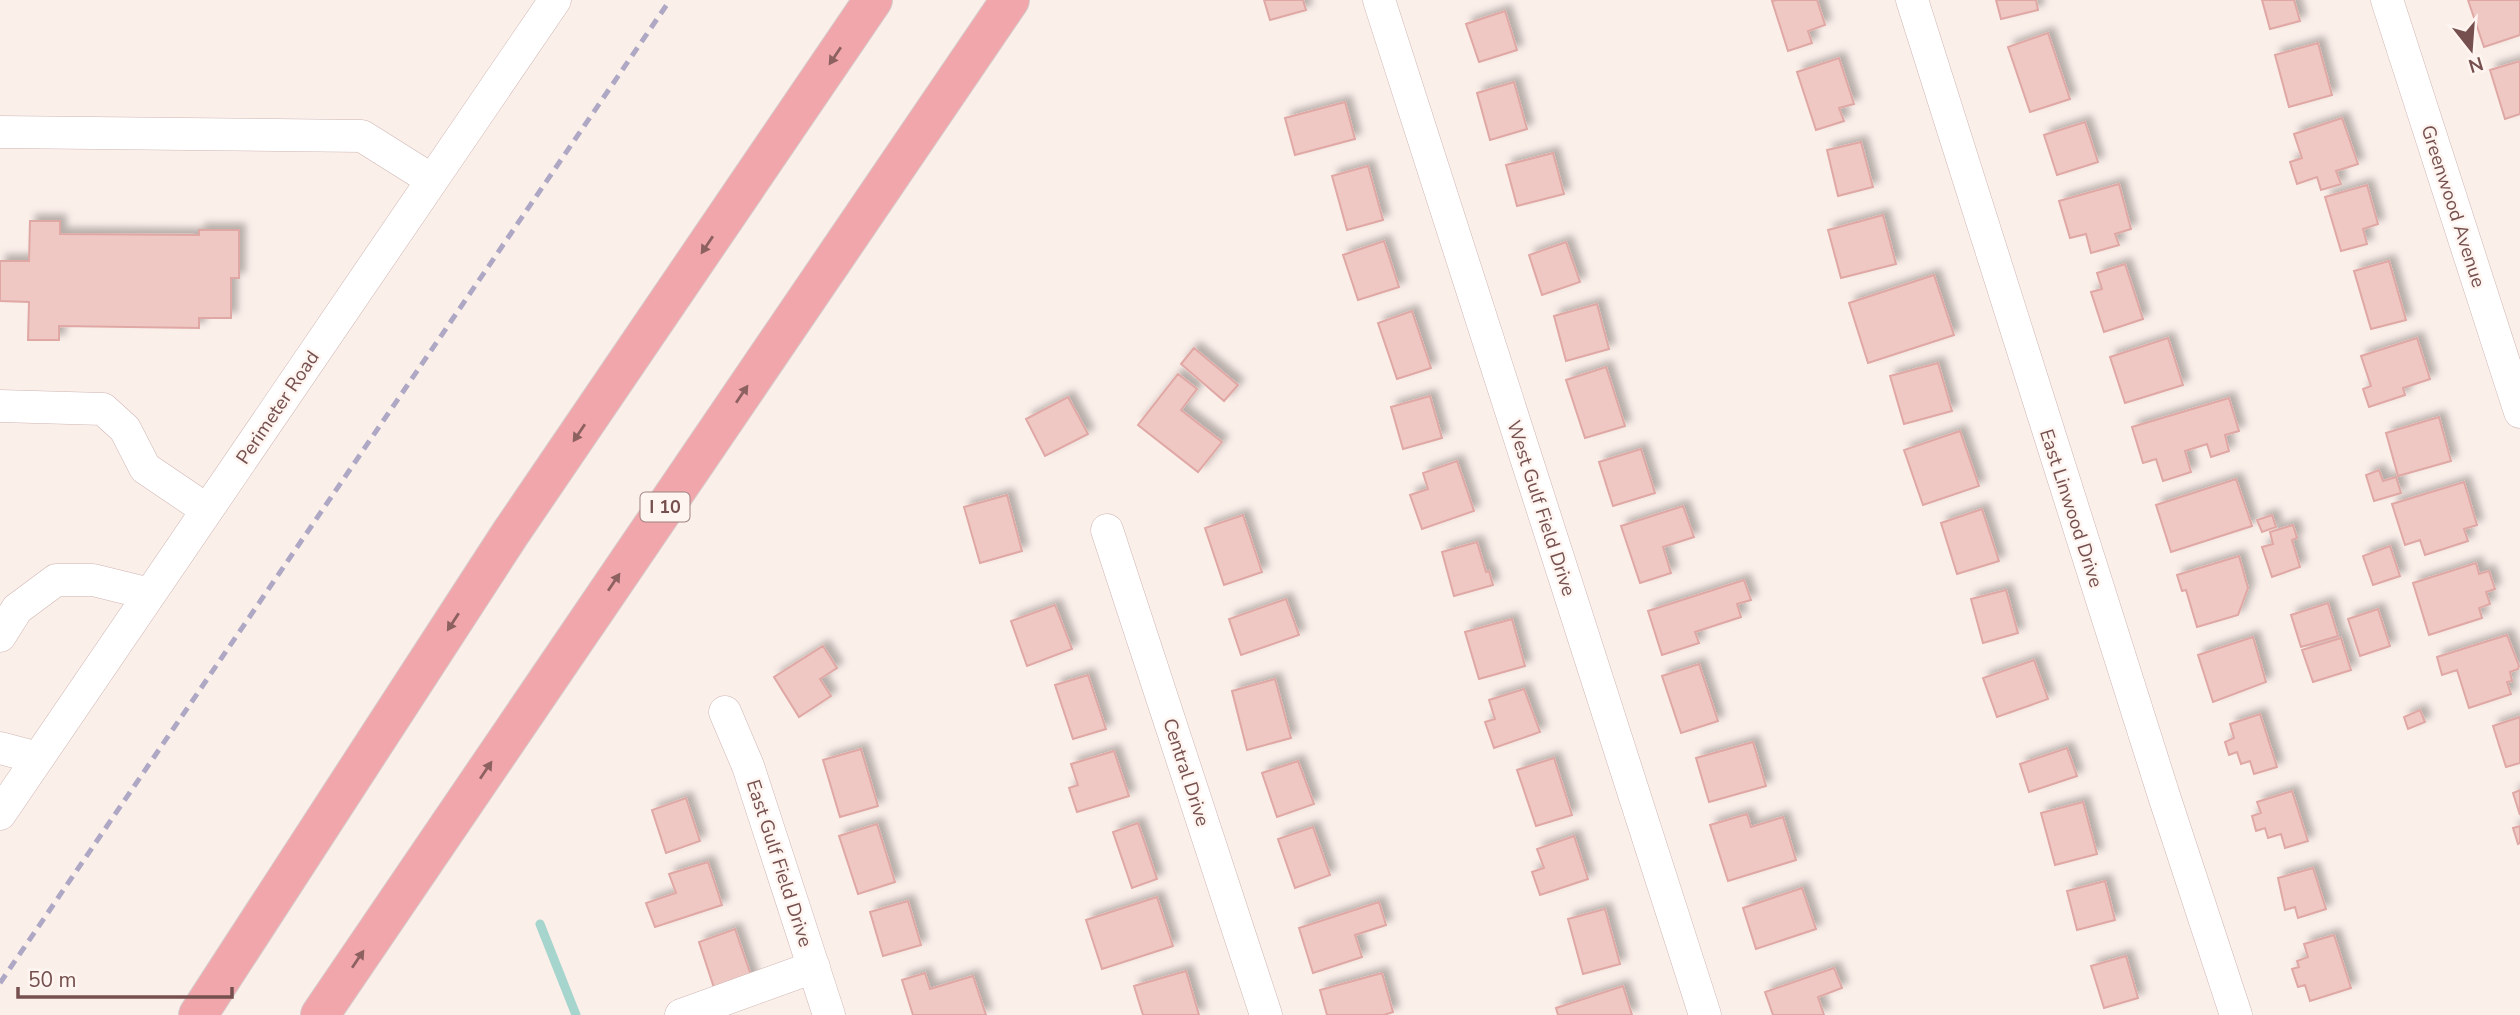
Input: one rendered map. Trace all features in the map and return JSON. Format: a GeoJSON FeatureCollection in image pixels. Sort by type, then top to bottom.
{"type":"FeatureCollection","features":[{"type":"Feature","properties":{"kind":"highway"},"geometry":{"type":"LineString","coordinates":[[198,1015],[510,534],[873,0]]}},
{"type":"Feature","properties":{"kind":"highway","name":"I 10"},"geometry":{"type":"LineString","coordinates":[[320,1015],[1010,0]]}},
{"type":"Feature","properties":{"kind":"street","name":"Perimeter Road"},"geometry":{"type":"LineString","coordinates":[[0,814],[555,0]]}},
{"type":"Feature","properties":{"kind":"street","name":"West Gulf Field Drive"},"geometry":{"type":"LineString","coordinates":[[1379,0],[1705,1015]]}},
{"type":"Feature","properties":{"kind":"street","name":"East Linwood Drive"},"geometry":{"type":"LineString","coordinates":[[1912,0],[2152,759],[2236,1015]]}},
{"type":"Feature","properties":{"kind":"street","name":"Greenwood Avenue"},"geometry":{"type":"LineString","coordinates":[[2387,0],[2520,412]]}},
{"type":"Feature","properties":{"kind":"street"},"geometry":{"type":"LineString","coordinates":[[0,132],[362,136],[432,180]]}},
{"type":"Feature","properties":{"kind":"street"},"geometry":{"type":"LineString","coordinates":[[0,406],[103,409],[125,429],[145,468],[207,510]]}},
{"type":"Feature","properties":{"kind":"street","name":"Central Drive"},"geometry":{"type":"LineString","coordinates":[[1107,530],[1266,1015]]}},
{"type":"Feature","properties":{"kind":"street"},"geometry":{"type":"LineString","coordinates":[[0,636],[17,609],[56,580],[93,579],[150,594]]}},
{"type":"Feature","properties":{"kind":"street","name":"East Gulf Field Drive"},"geometry":{"type":"LineString","coordinates":[[725,712],[748,766],[829,1015]]}},
{"type":"Feature","properties":{"kind":"street"},"geometry":{"type":"LineString","coordinates":[[0,748],[38,758]]}},
{"type":"Feature","properties":{"kind":"street"},"geometry":{"type":"LineString","coordinates":[[681,1015],[814,967]]}},
{"type":"Feature","properties":{"kind":"building"},"geometry":{"type":"Polygon","coordinates":[[[1264,0],[1303,0],[1306,10],[1270,20],[1264,0]]]}},
{"type":"Feature","properties":{"kind":"building"},"geometry":{"type":"Polygon","coordinates":[[[1817,0],[1825,25],[1808,31],[1812,43],[1788,51],[1772,1],[1817,0]]]}},
{"type":"Feature","properties":{"kind":"building"},"geometry":{"type":"Polygon","coordinates":[[[1996,0],[2036,0],[2038,10],[2001,19],[1996,0]]]}},
{"type":"Feature","properties":{"kind":"building"},"geometry":{"type":"Polygon","coordinates":[[[2262,0],[2294,0],[2300,21],[2270,29],[2262,0]]]}},
{"type":"Feature","properties":{"kind":"building"},"geometry":{"type":"Polygon","coordinates":[[[2468,0],[2520,0],[2520,35],[2484,47],[2468,0]]]}},
{"type":"Feature","properties":{"kind":"building"},"geometry":{"type":"Polygon","coordinates":[[[1505,11],[1517,50],[1479,62],[1466,24],[1505,11]]]}},
{"type":"Feature","properties":{"kind":"building"},"geometry":{"type":"Polygon","coordinates":[[[2048,33],[2070,99],[2030,112],[2008,47],[2048,33]]]}},
{"type":"Feature","properties":{"kind":"building"},"geometry":{"type":"Polygon","coordinates":[[[2318,43],[2332,95],[2289,107],[2275,55],[2318,43]]]}},
{"type":"Feature","properties":{"kind":"building"},"geometry":{"type":"Polygon","coordinates":[[[1839,58],[1854,104],[1839,108],[1844,121],[1816,130],[1797,72],[1839,58]]]}},
{"type":"Feature","properties":{"kind":"building"},"geometry":{"type":"Polygon","coordinates":[[[2520,61],[2520,114],[2505,119],[2490,70],[2520,61]]]}},
{"type":"Feature","properties":{"kind":"building"},"geometry":{"type":"Polygon","coordinates":[[[1514,82],[1527,129],[1490,140],[1477,93],[1514,82]]]}},
{"type":"Feature","properties":{"kind":"building"},"geometry":{"type":"Polygon","coordinates":[[[1345,102],[1355,139],[1295,155],[1285,118],[1345,102]]]}},
{"type":"Feature","properties":{"kind":"building"},"geometry":{"type":"Polygon","coordinates":[[[2342,118],[2358,164],[2336,171],[2341,184],[2321,190],[2317,177],[2297,184],[2290,162],[2302,158],[2294,134],[2342,118]]]}},
{"type":"Feature","properties":{"kind":"building"},"geometry":{"type":"Polygon","coordinates":[[[2085,122],[2098,162],[2057,175],[2044,135],[2085,122]]]}},
{"type":"Feature","properties":{"kind":"building"},"geometry":{"type":"Polygon","coordinates":[[[1861,142],[1873,187],[1838,196],[1827,150],[1861,142]]]}},
{"type":"Feature","properties":{"kind":"building"},"geometry":{"type":"Polygon","coordinates":[[[1553,153],[1564,194],[1517,206],[1506,165],[1553,153]]]}},
{"type":"Feature","properties":{"kind":"building"},"geometry":{"type":"Polygon","coordinates":[[[1368,166],[1383,220],[1347,230],[1332,176],[1368,166]]]}},
{"type":"Feature","properties":{"kind":"building"},"geometry":{"type":"Polygon","coordinates":[[[2119,184],[2131,229],[2115,234],[2119,245],[2091,253],[2086,234],[2070,238],[2059,201],[2119,184]]]}},
{"type":"Feature","properties":{"kind":"building"},"geometry":{"type":"Polygon","coordinates":[[[2367,185],[2378,224],[2363,229],[2367,244],[2341,251],[2325,197],[2367,185]]]}},
{"type":"Feature","properties":{"kind":"building"},"geometry":{"type":"Polygon","coordinates":[[[1883,215],[1896,264],[1841,278],[1828,230],[1883,215]]]}},
{"type":"Feature","properties":{"kind":"building"},"geometry":{"type":"Polygon","coordinates":[[[30,221],[60,221],[60,234],[199,235],[199,230],[239,230],[239,278],[231,278],[231,318],[199,318],[199,328],[59,326],[59,340],[28,340],[29,302],[0,301],[0,261],[29,261],[30,221]]]}},
{"type":"Feature","properties":{"kind":"building"},"geometry":{"type":"Polygon","coordinates":[[[1384,241],[1399,287],[1358,300],[1343,255],[1384,241]]]}},
{"type":"Feature","properties":{"kind":"building"},"geometry":{"type":"Polygon","coordinates":[[[1566,242],[1580,282],[1542,295],[1529,255],[1566,242]]]}},
{"type":"Feature","properties":{"kind":"building"},"geometry":{"type":"Polygon","coordinates":[[[2389,261],[2406,320],[2371,329],[2354,271],[2389,261]]]}},
{"type":"Feature","properties":{"kind":"building"},"geometry":{"type":"Polygon","coordinates":[[[2125,264],[2143,319],[2104,332],[2091,292],[2102,289],[2097,273],[2125,264]]]}},
{"type":"Feature","properties":{"kind":"building"},"geometry":{"type":"Polygon","coordinates":[[[1934,275],[1954,335],[1868,363],[1849,303],[1934,275]]]}},
{"type":"Feature","properties":{"kind":"building"},"geometry":{"type":"Polygon","coordinates":[[[1597,304],[1609,349],[1566,361],[1554,316],[1597,304]]]}},
{"type":"Feature","properties":{"kind":"building"},"geometry":{"type":"Polygon","coordinates":[[[1412,311],[1431,368],[1397,379],[1378,323],[1412,311]]]}},
{"type":"Feature","properties":{"kind":"building"},"geometry":{"type":"Polygon","coordinates":[[[2168,338],[2183,385],[2125,403],[2110,357],[2168,338]]]}},
{"type":"Feature","properties":{"kind":"building"},"geometry":{"type":"Polygon","coordinates":[[[2417,338],[2430,379],[2403,388],[2405,395],[2369,407],[2363,389],[2371,386],[2361,356],[2417,338]]]}},
{"type":"Feature","properties":{"kind":"building"},"geometry":{"type":"Polygon","coordinates":[[[1194,348],[1238,385],[1224,401],[1181,364],[1194,348]]]}},
{"type":"Feature","properties":{"kind":"building"},"geometry":{"type":"Polygon","coordinates":[[[1938,363],[1952,411],[1904,424],[1890,376],[1938,363]]]}},
{"type":"Feature","properties":{"kind":"building"},"geometry":{"type":"Polygon","coordinates":[[[1606,367],[1625,426],[1585,438],[1566,380],[1606,367]]]}},
{"type":"Feature","properties":{"kind":"building"},"geometry":{"type":"Polygon","coordinates":[[[1178,374],[1197,389],[1181,410],[1222,442],[1198,472],[1138,425],[1178,374]]]}},
{"type":"Feature","properties":{"kind":"building"},"geometry":{"type":"Polygon","coordinates":[[[1430,396],[1442,438],[1403,449],[1391,407],[1430,396]]]}},
{"type":"Feature","properties":{"kind":"building"},"geometry":{"type":"Polygon","coordinates":[[[1068,397],[1088,434],[1045,456],[1026,419],[1068,397]]]}},
{"type":"Feature","properties":{"kind":"building"},"geometry":{"type":"Polygon","coordinates":[[[2229,398],[2239,431],[2225,435],[2229,451],[2211,457],[2207,444],[2185,451],[2191,472],[2163,481],[2156,459],[2143,463],[2132,427],[2229,398]]]}},
{"type":"Feature","properties":{"kind":"building"},"geometry":{"type":"Polygon","coordinates":[[[2439,417],[2451,461],[2398,476],[2386,433],[2439,417]]]}},
{"type":"Feature","properties":{"kind":"building"},"geometry":{"type":"Polygon","coordinates":[[[1960,431],[1979,486],[1923,505],[1904,450],[1960,431]]]}},
{"type":"Feature","properties":{"kind":"building"},"geometry":{"type":"Polygon","coordinates":[[[1641,449],[1655,493],[1613,506],[1599,462],[1641,449]]]}},
{"type":"Feature","properties":{"kind":"building"},"geometry":{"type":"Polygon","coordinates":[[[1457,461],[1474,511],[1422,529],[1410,495],[1428,489],[1423,473],[1457,461]]]}},
{"type":"Feature","properties":{"kind":"building"},"geometry":{"type":"Polygon","coordinates":[[[2379,470],[2383,481],[2396,477],[2401,493],[2374,501],[2366,475],[2379,470]]]}},
{"type":"Feature","properties":{"kind":"building"},"geometry":{"type":"Polygon","coordinates":[[[2236,479],[2252,526],[2171,552],[2156,505],[2236,479]]]}},
{"type":"Feature","properties":{"kind":"building"},"geometry":{"type":"Polygon","coordinates":[[[2464,482],[2477,525],[2464,529],[2468,541],[2425,555],[2420,540],[2405,545],[2392,504],[2464,482]]]}},
{"type":"Feature","properties":{"kind":"building"},"geometry":{"type":"Polygon","coordinates":[[[1007,495],[1022,551],[980,563],[964,507],[1007,495]]]}},
{"type":"Feature","properties":{"kind":"building"},"geometry":{"type":"Polygon","coordinates":[[[1683,506],[1694,537],[1663,547],[1671,573],[1640,583],[1621,526],[1683,506]]]}},
{"type":"Feature","properties":{"kind":"building"},"geometry":{"type":"Polygon","coordinates":[[[1982,509],[1999,561],[1957,574],[1941,523],[1982,509]]]}},
{"type":"Feature","properties":{"kind":"building"},"geometry":{"type":"Polygon","coordinates":[[[1243,515],[1262,572],[1224,585],[1205,528],[1243,515]]]}},
{"type":"Feature","properties":{"kind":"building"},"geometry":{"type":"Polygon","coordinates":[[[2272,515],[2276,527],[2262,532],[2257,520],[2272,515]]]}},
{"type":"Feature","properties":{"kind":"building"},"geometry":{"type":"Polygon","coordinates":[[[2293,525],[2297,538],[2292,540],[2300,567],[2272,577],[2262,547],[2273,544],[2270,532],[2293,525]]]}},
{"type":"Feature","properties":{"kind":"building"},"geometry":{"type":"Polygon","coordinates":[[[1477,542],[1493,585],[1454,596],[1442,552],[1477,542]]]}},
{"type":"Feature","properties":{"kind":"building"},"geometry":{"type":"Polygon","coordinates":[[[2390,546],[2400,576],[2373,585],[2363,556],[2390,546]]]}},
{"type":"Feature","properties":{"kind":"building"},"geometry":{"type":"Polygon","coordinates":[[[2239,556],[2248,588],[2238,615],[2197,627],[2186,590],[2182,591],[2177,575],[2239,556]]]}},
{"type":"Feature","properties":{"kind":"building"},"geometry":{"type":"Polygon","coordinates":[[[2476,563],[2479,574],[2489,571],[2495,589],[2486,592],[2490,604],[2479,608],[2482,618],[2429,635],[2413,583],[2476,563]]]}},
{"type":"Feature","properties":{"kind":"building"},"geometry":{"type":"Polygon","coordinates":[[[1744,580],[1751,600],[1737,604],[1741,617],[1695,632],[1699,643],[1662,655],[1648,611],[1744,580]]]}},
{"type":"Feature","properties":{"kind":"building"},"geometry":{"type":"Polygon","coordinates":[[[2006,590],[2018,633],[1983,643],[1971,599],[2006,590]]]}},
{"type":"Feature","properties":{"kind":"building"},"geometry":{"type":"Polygon","coordinates":[[[1286,599],[1299,635],[1241,655],[1229,619],[1286,599]]]}},
{"type":"Feature","properties":{"kind":"building"},"geometry":{"type":"Polygon","coordinates":[[[2328,603],[2338,636],[2301,647],[2291,615],[2328,603]]]}},
{"type":"Feature","properties":{"kind":"building"},"geometry":{"type":"Polygon","coordinates":[[[1055,605],[1072,649],[1027,666],[1011,621],[1055,605]]]}},
{"type":"Feature","properties":{"kind":"building"},"geometry":{"type":"Polygon","coordinates":[[[2378,609],[2390,646],[2360,656],[2348,619],[2378,609]]]}},
{"type":"Feature","properties":{"kind":"building"},"geometry":{"type":"Polygon","coordinates":[[[1512,619],[1525,666],[1479,679],[1465,632],[1512,619]]]}},
{"type":"Feature","properties":{"kind":"building"},"geometry":{"type":"Polygon","coordinates":[[[2507,635],[2519,666],[2510,672],[2512,681],[2507,682],[2511,694],[2469,708],[2457,670],[2442,675],[2437,657],[2507,635]]]}},
{"type":"Feature","properties":{"kind":"building"},"geometry":{"type":"Polygon","coordinates":[[[2253,637],[2266,682],[2213,702],[2198,655],[2253,637]]]}},
{"type":"Feature","properties":{"kind":"building"},"geometry":{"type":"Polygon","coordinates":[[[2341,638],[2351,670],[2313,682],[2302,650],[2341,638]]]}},
{"type":"Feature","properties":{"kind":"building"},"geometry":{"type":"Polygon","coordinates":[[[823,646],[837,668],[820,679],[831,696],[799,717],[774,677],[823,646]]]}},
{"type":"Feature","properties":{"kind":"building"},"geometry":{"type":"Polygon","coordinates":[[[2034,660],[2048,699],[1997,717],[1983,678],[2034,660]]]}},
{"type":"Feature","properties":{"kind":"building"},"geometry":{"type":"Polygon","coordinates":[[[1699,664],[1718,721],[1681,733],[1662,676],[1699,664]]]}},
{"type":"Feature","properties":{"kind":"building"},"geometry":{"type":"Polygon","coordinates":[[[1088,675],[1106,729],[1073,739],[1055,685],[1088,675]]]}},
{"type":"Feature","properties":{"kind":"building"},"geometry":{"type":"Polygon","coordinates":[[[1275,679],[1291,738],[1247,750],[1232,691],[1275,679]]]}},
{"type":"Feature","properties":{"kind":"building"},"geometry":{"type":"Polygon","coordinates":[[[1524,689],[1540,732],[1494,748],[1485,722],[1495,719],[1489,700],[1524,689]]]}},
{"type":"Feature","properties":{"kind":"building"},"geometry":{"type":"Polygon","coordinates":[[[2420,710],[2425,722],[2408,729],[2404,717],[2420,710]]]}},
{"type":"Feature","properties":{"kind":"building"},"geometry":{"type":"Polygon","coordinates":[[[2260,714],[2277,767],[2254,774],[2250,761],[2241,764],[2237,752],[2229,755],[2225,742],[2234,738],[2230,724],[2260,714]]]}},
{"type":"Feature","properties":{"kind":"building"},"geometry":{"type":"Polygon","coordinates":[[[2520,717],[2520,763],[2506,767],[2493,726],[2520,717]]]}},
{"type":"Feature","properties":{"kind":"building"},"geometry":{"type":"Polygon","coordinates":[[[1753,742],[1766,786],[1709,802],[1696,758],[1753,742]]]}},
{"type":"Feature","properties":{"kind":"building"},"geometry":{"type":"Polygon","coordinates":[[[2067,748],[2077,776],[2029,792],[2020,764],[2067,748]]]}},
{"type":"Feature","properties":{"kind":"building"},"geometry":{"type":"Polygon","coordinates":[[[861,749],[878,806],[840,817],[823,760],[861,749]]]}},
{"type":"Feature","properties":{"kind":"building"},"geometry":{"type":"Polygon","coordinates":[[[1114,751],[1129,796],[1077,812],[1069,788],[1078,785],[1071,764],[1114,751]]]}},
{"type":"Feature","properties":{"kind":"building"},"geometry":{"type":"Polygon","coordinates":[[[1554,758],[1572,815],[1536,826],[1517,770],[1554,758]]]}},
{"type":"Feature","properties":{"kind":"building"},"geometry":{"type":"Polygon","coordinates":[[[1298,761],[1314,804],[1277,817],[1262,773],[1298,761]]]}},
{"type":"Feature","properties":{"kind":"building"},"geometry":{"type":"Polygon","coordinates":[[[2520,790],[2520,815],[2513,793],[2520,790]]]}},
{"type":"Feature","properties":{"kind":"building"},"geometry":{"type":"Polygon","coordinates":[[[2292,791],[2308,841],[2285,848],[2281,834],[2268,838],[2265,828],[2256,831],[2252,816],[2261,813],[2257,802],[2292,791]]]}},
{"type":"Feature","properties":{"kind":"building"},"geometry":{"type":"Polygon","coordinates":[[[686,798],[700,841],[666,853],[652,810],[686,798]]]}},
{"type":"Feature","properties":{"kind":"building"},"geometry":{"type":"Polygon","coordinates":[[[2083,802],[2097,854],[2055,865],[2041,813],[2083,802]]]}},
{"type":"Feature","properties":{"kind":"building"},"geometry":{"type":"Polygon","coordinates":[[[1747,814],[1751,827],[1783,817],[1796,860],[1728,881],[1710,825],[1747,814]]]}},
{"type":"Feature","properties":{"kind":"building"},"geometry":{"type":"Polygon","coordinates":[[[1138,823],[1157,879],[1132,888],[1113,832],[1138,823]]]}},
{"type":"Feature","properties":{"kind":"building"},"geometry":{"type":"Polygon","coordinates":[[[877,824],[895,882],[858,894],[839,836],[877,824]]]}},
{"type":"Feature","properties":{"kind":"building"},"geometry":{"type":"Polygon","coordinates":[[[2520,826],[2520,843],[2518,844],[2513,828],[2520,826]]]}},
{"type":"Feature","properties":{"kind":"building"},"geometry":{"type":"Polygon","coordinates":[[[1313,827],[1330,875],[1295,888],[1278,839],[1313,827]]]}},
{"type":"Feature","properties":{"kind":"building"},"geometry":{"type":"Polygon","coordinates":[[[1574,836],[1588,879],[1540,895],[1532,872],[1544,868],[1537,849],[1574,836]]]}},
{"type":"Feature","properties":{"kind":"building"},"geometry":{"type":"Polygon","coordinates":[[[708,862],[722,905],[655,927],[646,903],[676,893],[669,874],[708,862]]]}},
{"type":"Feature","properties":{"kind":"building"},"geometry":{"type":"Polygon","coordinates":[[[2313,868],[2326,909],[2298,918],[2295,907],[2285,910],[2278,878],[2313,868]]]}},
{"type":"Feature","properties":{"kind":"building"},"geometry":{"type":"Polygon","coordinates":[[[2105,881],[2115,920],[2077,930],[2067,891],[2105,881]]]}},
{"type":"Feature","properties":{"kind":"building"},"geometry":{"type":"Polygon","coordinates":[[[1802,888],[1816,929],[1756,949],[1743,908],[1802,888]]]}},
{"type":"Feature","properties":{"kind":"building"},"geometry":{"type":"Polygon","coordinates":[[[1157,897],[1173,946],[1102,969],[1086,920],[1157,897]]]}},
{"type":"Feature","properties":{"kind":"building"},"geometry":{"type":"Polygon","coordinates":[[[908,901],[921,945],[883,956],[870,912],[908,901]]]}},
{"type":"Feature","properties":{"kind":"building"},"geometry":{"type":"Polygon","coordinates":[[[1379,902],[1386,925],[1355,935],[1362,957],[1313,973],[1299,928],[1379,902]]]}},
{"type":"Feature","properties":{"kind":"building"},"geometry":{"type":"Polygon","coordinates":[[[1605,909],[1620,964],[1583,974],[1568,919],[1605,909]]]}},
{"type":"Feature","properties":{"kind":"building"},"geometry":{"type":"Polygon","coordinates":[[[735,929],[755,987],[718,1000],[699,942],[735,929]]]}},
{"type":"Feature","properties":{"kind":"building"},"geometry":{"type":"Polygon","coordinates":[[[2334,935],[2351,988],[2310,1001],[2305,985],[2298,987],[2292,969],[2299,967],[2297,961],[2308,957],[2304,944],[2334,935]]]}},
{"type":"Feature","properties":{"kind":"building"},"geometry":{"type":"Polygon","coordinates":[[[2126,956],[2138,998],[2104,1008],[2091,966],[2126,956]]]}},
{"type":"Feature","properties":{"kind":"building"},"geometry":{"type":"Polygon","coordinates":[[[1834,968],[1842,988],[1818,997],[1824,1015],[1773,1015],[1765,992],[1834,968]]]}},
{"type":"Feature","properties":{"kind":"building"},"geometry":{"type":"Polygon","coordinates":[[[1186,971],[1199,1015],[1143,1015],[1134,986],[1186,971]]]}},
{"type":"Feature","properties":{"kind":"building"},"geometry":{"type":"Polygon","coordinates":[[[925,973],[930,989],[973,976],[986,1015],[913,1015],[902,980],[925,973]]]}},
{"type":"Feature","properties":{"kind":"building"},"geometry":{"type":"Polygon","coordinates":[[[1382,973],[1393,1012],[1384,1015],[1327,1015],[1320,990],[1382,973]]]}},
{"type":"Feature","properties":{"kind":"building"},"geometry":{"type":"Polygon","coordinates":[[[1623,986],[1632,1015],[1558,1015],[1556,1008],[1623,986]]]}},
{"type":"Feature","properties":{"kind":"waterway"},"geometry":{"type":"LineString","coordinates":[[540,924],[576,1015]]}},
{"type":"Feature","properties":{"kind":"railway"},"geometry":{"type":"LineString","coordinates":[[0,983],[670,0]]}}]}
